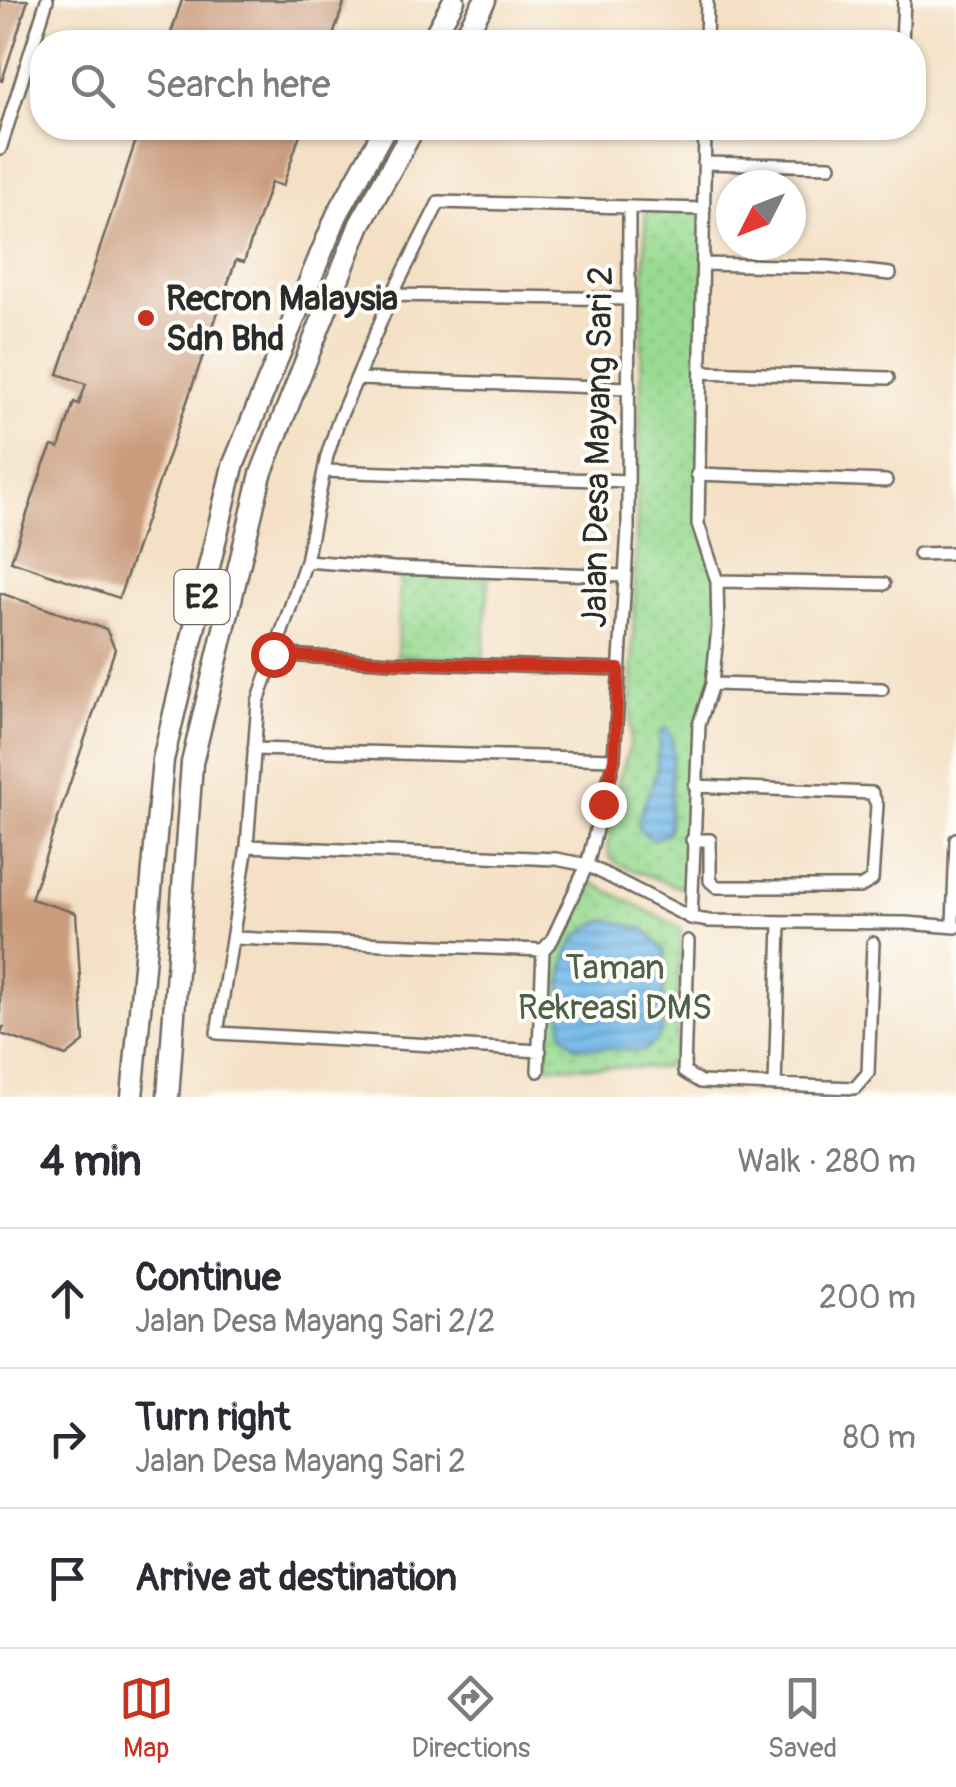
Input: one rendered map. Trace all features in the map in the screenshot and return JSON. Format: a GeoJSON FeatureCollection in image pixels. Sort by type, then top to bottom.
{"type":"FeatureCollection","features":[{"type":"Feature","properties":{"kind":"highway"},"geometry":{"type":"LineString","coordinates":[[438,30],[454,0]]}},
{"type":"Feature","properties":{"kind":"highway"},"geometry":{"type":"LineString","coordinates":[[468,30],[485,0]]}},
{"type":"Feature","properties":{"kind":"highway","name":"E2"},"geometry":{"type":"LineString","coordinates":[[132,1097],[163,760],[234,466],[337,215],[378,140]]}},
{"type":"Feature","properties":{"kind":"highway","name":"E2"},"geometry":{"type":"LineString","coordinates":[[168,1097],[192,763],[261,474],[360,224],[407,140]]}},
{"type":"Feature","properties":{"kind":"street"},"geometry":{"type":"LineString","coordinates":[[38,30],[47,0]]}},
{"type":"Feature","properties":{"kind":"street"},"geometry":{"type":"LineString","coordinates":[[706,30],[707,0]]}},
{"type":"Feature","properties":{"kind":"street"},"geometry":{"type":"LineString","coordinates":[[903,30],[904,0]]}},
{"type":"Feature","properties":{"kind":"street"},"geometry":{"type":"LineString","coordinates":[[0,149],[30,54]]}},
{"type":"Feature","properties":{"kind":"street"},"geometry":{"type":"LineString","coordinates":[[691,918],[699,724],[712,684],[718,628],[717,581],[698,524],[705,140]]}},
{"type":"Feature","properties":{"kind":"street"},"geometry":{"type":"LineString","coordinates":[[704,163],[830,166]]}},
{"type":"Feature","properties":{"kind":"street"},"geometry":{"type":"LineString","coordinates":[[540,1050],[217,1034],[247,846],[258,702],[306,560],[338,422],[392,295],[439,202],[704,209]]}},
{"type":"Feature","properties":{"kind":"street","name":"Jalan Desa Mayang Sari 2"},"geometry":{"type":"LineString","coordinates":[[543,950],[552,940],[588,866],[614,759],[628,482],[630,207]]}},
{"type":"Feature","properties":{"kind":"street"},"geometry":{"type":"LineString","coordinates":[[703,264],[829,267],[890,274]]}},
{"type":"Feature","properties":{"kind":"street"},"geometry":{"type":"LineString","coordinates":[[392,295],[629,299]]}},
{"type":"Feature","properties":{"kind":"street"},"geometry":{"type":"LineString","coordinates":[[701,372],[888,378]]}},
{"type":"Feature","properties":{"kind":"street"},"geometry":{"type":"LineString","coordinates":[[358,379],[628,388]]}},
{"type":"Feature","properties":{"kind":"street"},"geometry":{"type":"LineString","coordinates":[[324,470],[628,482]]}},
{"type":"Feature","properties":{"kind":"street"},"geometry":{"type":"LineString","coordinates":[[698,474],[886,480]]}},
{"type":"Feature","properties":{"kind":"street"},"geometry":{"type":"LineString","coordinates":[[919,554],[956,553]]}},
{"type":"Feature","properties":{"kind":"street"},"geometry":{"type":"LineString","coordinates":[[306,560],[394,568],[625,576]]}},
{"type":"Feature","properties":{"kind":"street"},"geometry":{"type":"LineString","coordinates":[[717,581],[884,584]]}},
{"type":"Feature","properties":{"kind":"street"},"geometry":{"type":"LineString","coordinates":[[273,654],[619,669]]}},
{"type":"Feature","properties":{"kind":"street"},"geometry":{"type":"LineString","coordinates":[[712,684],[882,690]]}},
{"type":"Feature","properties":{"kind":"street"},"geometry":{"type":"LineString","coordinates":[[254,749],[614,759]]}},
{"type":"Feature","properties":{"kind":"street"},"geometry":{"type":"LineString","coordinates":[[692,840],[710,840],[710,881],[717,886],[860,888],[872,880],[878,805],[872,793],[696,786]]}},
{"type":"Feature","properties":{"kind":"street"},"geometry":{"type":"LineString","coordinates":[[247,846],[556,859],[588,866],[691,918],[780,924],[906,922],[955,926],[956,839]]}},
{"type":"Feature","properties":{"kind":"street"},"geometry":{"type":"LineString","coordinates":[[776,1085],[780,924]]}},
{"type":"Feature","properties":{"kind":"street"},"geometry":{"type":"LineString","coordinates":[[234,938],[543,950],[538,1070]]}},
{"type":"Feature","properties":{"kind":"street"},"geometry":{"type":"LineString","coordinates":[[688,941],[684,1072],[700,1082],[855,1088],[868,1074],[873,943]]}},
{"type":"Feature","properties":{"kind":"green space"},"geometry":{"type":"Polygon","coordinates":[[[646,207],[707,207],[699,516],[719,581],[720,659],[696,723],[688,883],[681,888],[619,865],[610,858],[607,848],[619,778],[630,746],[646,207]]]}},
{"type":"Feature","properties":{"kind":"green space"},"geometry":{"type":"Polygon","coordinates":[[[400,575],[489,578],[483,659],[397,656],[400,575]]]}},
{"type":"Feature","properties":{"kind":"green space","name":"Taman Rekreasi DMS"},"geometry":{"type":"Polygon","coordinates":[[[589,881],[681,928],[676,1052],[672,1062],[662,1068],[546,1066],[554,954],[589,881]]]}},
{"type":"Feature","properties":{"kind":"water"},"geometry":{"type":"Polygon","coordinates":[[[667,729],[673,741],[669,830],[652,840],[639,829],[638,821],[656,773],[661,730],[667,729]]]}},
{"type":"Feature","properties":{"kind":"water"},"geometry":{"type":"Polygon","coordinates":[[[609,920],[644,929],[665,952],[662,1031],[643,1051],[576,1047],[562,1033],[562,980],[570,949],[591,926],[609,920]]]}},
{"type":"Feature","properties":{"kind":"building"},"geometry":{"type":"Polygon","coordinates":[[[0,0],[28,0],[2,81],[0,80],[0,0]]]}},
{"type":"Feature","properties":{"kind":"building"},"geometry":{"type":"Polygon","coordinates":[[[182,0],[345,0],[335,30],[172,30],[182,0]]]}},
{"type":"Feature","properties":{"kind":"building","name":"Recron Malaysia Sdn Bhd"},"geometry":{"type":"Polygon","coordinates":[[[136,140],[298,140],[283,186],[271,182],[244,262],[236,260],[119,598],[11,561],[44,464],[52,446],[59,448],[74,402],[79,404],[86,384],[58,374],[136,140]]]}},
{"type":"Feature","properties":{"kind":"building"},"geometry":{"type":"Polygon","coordinates":[[[0,593],[106,629],[115,649],[31,899],[76,913],[84,1042],[66,1056],[1,1034],[4,1027],[0,1027],[0,593]]]}},
{"type":"Feature","properties":{"kind":"place","name":"Recron Malaysia Sdn Bhd"},"geometry":{"type":"Point","coordinates":[146,318]}},
{"type":"Feature","properties":{"kind":"route"},"geometry":{"type":"LineString","coordinates":[[273,654],[619,669],[614,759],[603,804]]}}]}
